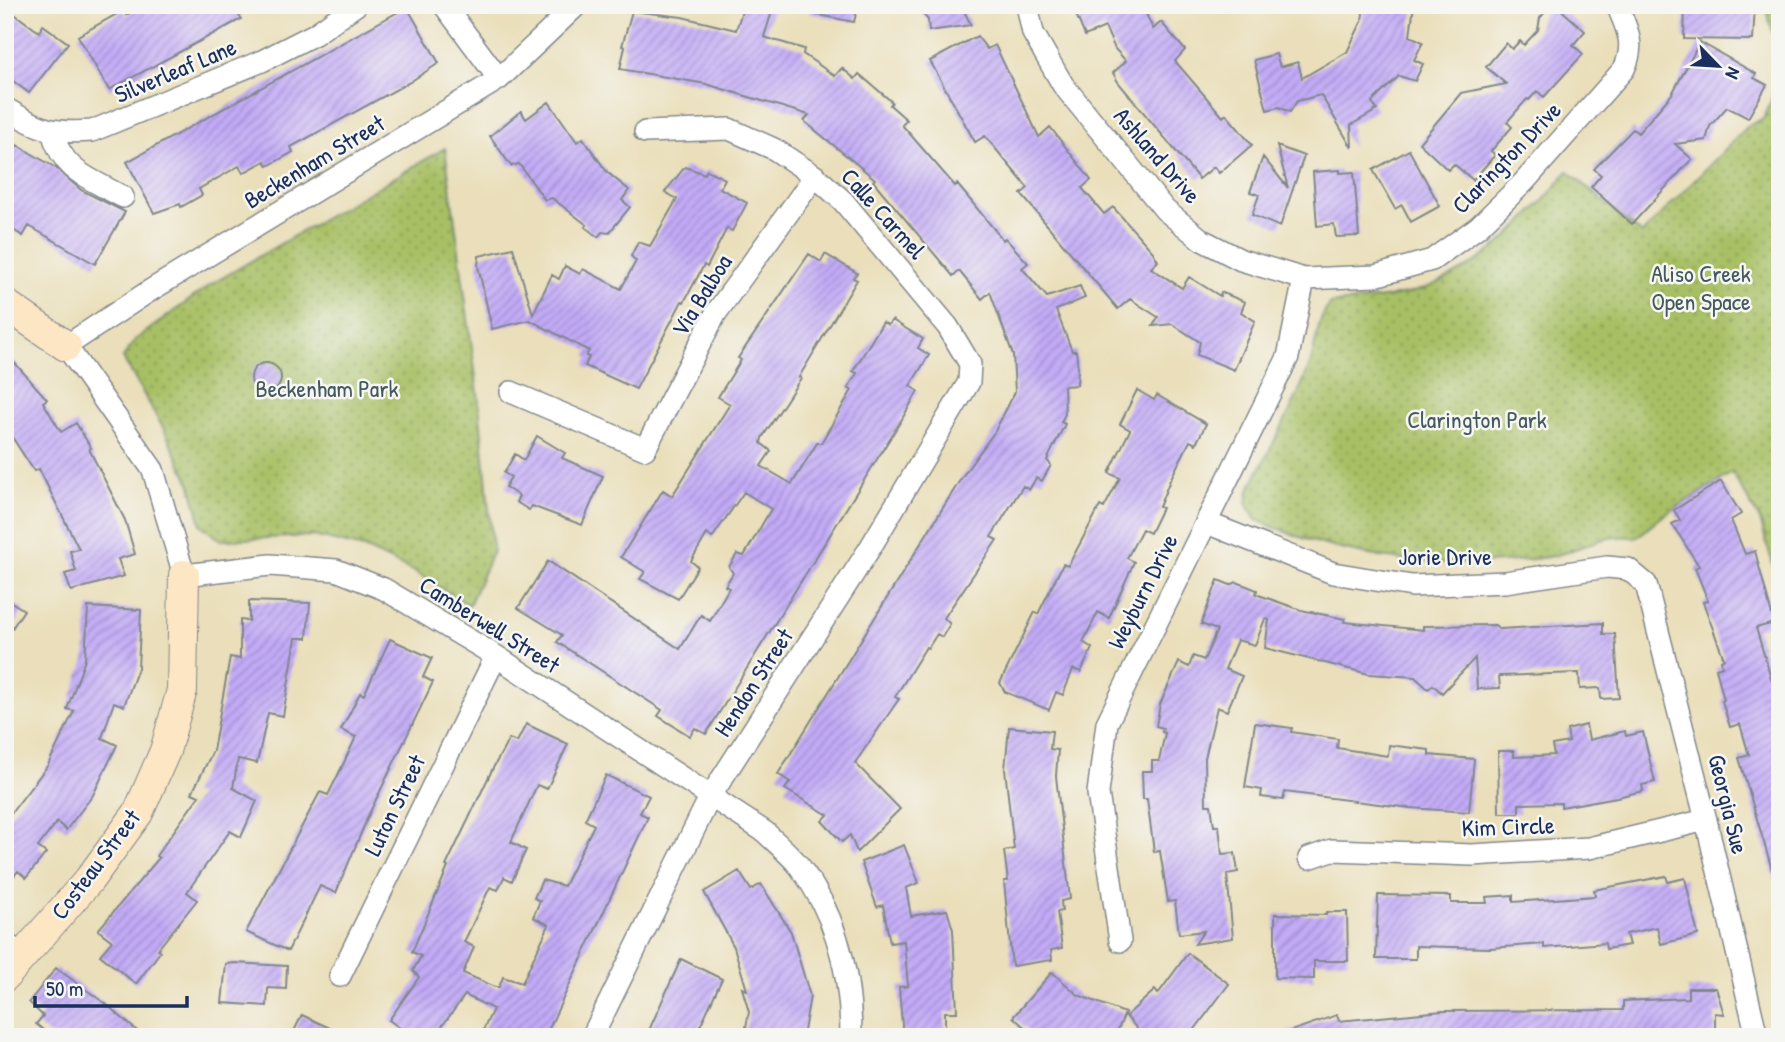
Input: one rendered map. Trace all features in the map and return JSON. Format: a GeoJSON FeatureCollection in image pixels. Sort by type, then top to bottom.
{"type":"FeatureCollection","features":[{"type":"Feature","properties":{"kind":"street","name":"Silverleaf Lane"},"geometry":{"type":"LineString","coordinates":[[5,108],[33,126],[52,132],[92,131],[133,117],[262,61],[315,34],[356,5]]}},
{"type":"Feature","properties":{"kind":"street"},"geometry":{"type":"LineString","coordinates":[[444,5],[499,79]]}},
{"type":"Feature","properties":{"kind":"street","name":"Beckenham Street"},"geometry":{"type":"LineString","coordinates":[[66,346],[151,290],[499,79],[577,5]]}},
{"type":"Feature","properties":{"kind":"street","name":"Ashland Drive"},"geometry":{"type":"LineString","coordinates":[[1027,5],[1033,33],[1063,85],[1165,210],[1202,240],[1241,260],[1304,279]]}},
{"type":"Feature","properties":{"kind":"street","name":"Clarington Drive"},"geometry":{"type":"LineString","coordinates":[[1304,279],[1375,276],[1432,260],[1478,228],[1524,183],[1624,69],[1632,50],[1631,38],[1617,5]]}},
{"type":"Feature","properties":{"kind":"street","name":"Calle Carmel"},"geometry":{"type":"LineString","coordinates":[[645,132],[729,129],[775,149],[814,176],[843,201],[948,327],[970,364]]}},
{"type":"Feature","properties":{"kind":"street"},"geometry":{"type":"LineString","coordinates":[[52,132],[58,150],[68,166],[123,197]]}},
{"type":"Feature","properties":{"kind":"street","name":"Via Balboa"},"geometry":{"type":"LineString","coordinates":[[511,392],[645,449],[716,313],[814,176]]}},
{"type":"Feature","properties":{"kind":"street","name":"Weyburn Drive"},"geometry":{"type":"LineString","coordinates":[[1121,941],[1098,793],[1107,723],[1123,685],[1207,523],[1288,356],[1304,279]]}},
{"type":"Feature","properties":{"kind":"street"},"geometry":{"type":"LineString","coordinates":[[5,304],[66,346],[153,470],[184,575]]}},
{"type":"Feature","properties":{"kind":"street","name":"Hendon Street"},"geometry":{"type":"LineString","coordinates":[[592,1037],[710,797],[870,548],[969,382],[970,364]]}},
{"type":"Feature","properties":{"kind":"street","name":"Jorie Drive"},"geometry":{"type":"LineString","coordinates":[[1207,523],[1332,573],[1412,586],[1505,582],[1607,567],[1628,569],[1646,584]]}},
{"type":"Feature","properties":{"kind":"street","name":"Camberwell Street"},"geometry":{"type":"LineString","coordinates":[[184,575],[270,565],[335,570],[384,589],[496,656],[765,832],[800,867],[829,919],[844,960],[851,1006],[851,1037]]}},
{"type":"Feature","properties":{"kind":"street","name":"Costeau Street"},"geometry":{"type":"LineString","coordinates":[[11,958],[89,880],[138,813],[165,751],[182,690],[184,575]]}},
{"type":"Feature","properties":{"kind":"street","name":"Georgia Sue"},"geometry":{"type":"LineString","coordinates":[[1646,584],[1706,820],[1756,1037]]}},
{"type":"Feature","properties":{"kind":"street","name":"Luton Street"},"geometry":{"type":"LineString","coordinates":[[340,976],[496,656]]}},
{"type":"Feature","properties":{"kind":"street","name":"Kim Circle"},"geometry":{"type":"LineString","coordinates":[[1309,858],[1332,850],[1472,855],[1589,848],[1706,820]]}},
{"type":"Feature","properties":{"kind":"green space","name":"Clarington Park"},"geometry":{"type":"Polygon","coordinates":[[[1765,5],[1780,5],[1780,589],[1760,520],[1732,473],[1664,515],[1636,538],[1613,537],[1548,557],[1511,561],[1436,563],[1361,553],[1325,545],[1255,519],[1247,504],[1249,490],[1297,396],[1310,364],[1322,317],[1331,304],[1406,294],[1454,275],[1476,262],[1516,229],[1568,171],[1642,234],[1748,126],[1764,118],[1775,87],[1778,62],[1765,5]]]}},
{"type":"Feature","properties":{"kind":"green space","name":"Beckenham Park"},"geometry":{"type":"Polygon","coordinates":[[[445,148],[478,393],[493,551],[469,605],[413,571],[364,548],[313,536],[221,540],[201,525],[191,485],[166,433],[123,358],[135,340],[210,285],[445,148]]]}},
{"type":"Feature","properties":{"kind":"building"},"geometry":{"type":"Polygon","coordinates":[[[144,5],[233,5],[241,19],[109,90],[78,36],[124,10],[126,15],[144,5]]]}},
{"type":"Feature","properties":{"kind":"building"},"geometry":{"type":"Polygon","coordinates":[[[744,5],[774,5],[764,37],[804,49],[803,54],[835,76],[842,68],[855,79],[859,74],[892,102],[890,105],[907,120],[902,125],[955,186],[957,184],[1003,240],[1005,238],[1028,263],[1022,268],[1047,297],[1080,286],[1085,298],[1056,310],[1072,351],[1076,351],[1078,368],[1077,385],[1064,386],[1065,414],[1061,422],[1065,424],[1047,460],[1051,465],[1042,481],[1036,478],[1029,490],[1023,486],[991,537],[997,540],[944,618],[950,624],[942,637],[937,634],[928,648],[926,647],[895,697],[899,699],[855,763],[900,809],[857,852],[850,835],[842,842],[822,821],[828,815],[785,789],[790,782],[778,774],[962,477],[995,431],[1015,392],[1013,355],[990,292],[982,299],[959,271],[953,276],[873,181],[875,179],[804,121],[809,115],[706,84],[620,69],[625,47],[622,46],[632,11],[682,17],[736,30],[744,5]]]}},
{"type":"Feature","properties":{"kind":"building"},"geometry":{"type":"Polygon","coordinates":[[[810,5],[858,5],[854,22],[809,13],[810,5]]]}},
{"type":"Feature","properties":{"kind":"building"},"geometry":{"type":"Polygon","coordinates":[[[915,5],[961,5],[971,25],[929,31],[928,20],[915,5]]]}},
{"type":"Feature","properties":{"kind":"building"},"geometry":{"type":"Polygon","coordinates":[[[1072,5],[1142,5],[1153,29],[1161,22],[1185,50],[1175,61],[1223,117],[1226,114],[1252,145],[1219,173],[1214,167],[1199,179],[1118,82],[1113,73],[1126,61],[1115,49],[1105,27],[1085,36],[1072,5]]]}},
{"type":"Feature","properties":{"kind":"building"},"geometry":{"type":"Polygon","coordinates":[[[1364,5],[1414,5],[1410,36],[1423,42],[1414,60],[1423,64],[1415,81],[1399,76],[1372,102],[1377,110],[1351,125],[1352,148],[1321,95],[1297,101],[1290,112],[1279,107],[1267,110],[1254,60],[1276,54],[1280,67],[1298,62],[1302,78],[1347,52],[1362,21],[1364,5]]]}},
{"type":"Feature","properties":{"kind":"building"},"geometry":{"type":"Polygon","coordinates":[[[1551,5],[1556,5],[1585,31],[1573,45],[1583,54],[1544,97],[1537,91],[1527,99],[1507,122],[1512,127],[1491,151],[1495,155],[1473,180],[1454,164],[1448,170],[1419,143],[1461,93],[1506,84],[1486,67],[1506,43],[1512,49],[1520,41],[1524,45],[1538,30],[1540,18],[1551,5]]]}},
{"type":"Feature","properties":{"kind":"building"},"geometry":{"type":"Polygon","coordinates":[[[1685,5],[1755,5],[1753,40],[1684,39],[1685,5]]]}},
{"type":"Feature","properties":{"kind":"building"},"geometry":{"type":"Polygon","coordinates":[[[5,7],[39,32],[43,25],[68,43],[29,93],[5,75],[5,7]]]}},
{"type":"Feature","properties":{"kind":"building"},"geometry":{"type":"Polygon","coordinates":[[[407,7],[439,63],[410,82],[291,147],[293,152],[268,166],[265,161],[243,173],[239,166],[199,189],[202,195],[181,207],[180,204],[154,213],[127,162],[407,7]]]}},
{"type":"Feature","properties":{"kind":"building"},"geometry":{"type":"Polygon","coordinates":[[[977,36],[987,49],[995,45],[1039,137],[1050,127],[1091,180],[1082,188],[1104,214],[1113,207],[1153,252],[1158,261],[1151,268],[1182,288],[1189,277],[1220,296],[1221,292],[1245,302],[1241,312],[1255,321],[1234,370],[1197,355],[1200,342],[1172,324],[1153,326],[1158,317],[1130,299],[1118,309],[1021,194],[1028,188],[985,136],[975,142],[930,61],[977,36]]]}},
{"type":"Feature","properties":{"kind":"building"},"geometry":{"type":"Polygon","coordinates":[[[1700,42],[1756,74],[1754,78],[1767,85],[1748,118],[1727,107],[1710,126],[1706,140],[1675,144],[1692,159],[1632,224],[1591,187],[1601,175],[1594,169],[1633,129],[1638,133],[1672,94],[1700,42]]]}},
{"type":"Feature","properties":{"kind":"building"},"geometry":{"type":"Polygon","coordinates":[[[549,102],[577,142],[583,138],[607,172],[629,190],[622,200],[630,207],[609,233],[602,232],[598,237],[552,198],[545,200],[519,164],[511,166],[490,136],[521,111],[526,119],[549,102]]]}},
{"type":"Feature","properties":{"kind":"building"},"geometry":{"type":"Polygon","coordinates":[[[17,145],[56,168],[81,190],[125,212],[95,264],[29,226],[23,236],[5,225],[5,166],[17,145]]]}},
{"type":"Feature","properties":{"kind":"building"},"geometry":{"type":"Polygon","coordinates":[[[1277,146],[1304,156],[1280,227],[1252,215],[1259,195],[1250,192],[1263,157],[1288,188],[1277,146]]]}},
{"type":"Feature","properties":{"kind":"building"},"geometry":{"type":"Polygon","coordinates":[[[1409,150],[1440,206],[1411,222],[1402,205],[1395,209],[1373,170],[1409,150]]]}},
{"type":"Feature","properties":{"kind":"building"},"geometry":{"type":"Polygon","coordinates":[[[685,167],[705,174],[707,170],[725,179],[720,188],[747,203],[732,231],[727,228],[707,267],[704,265],[684,302],[682,301],[636,389],[585,366],[589,351],[530,320],[492,329],[478,266],[479,256],[513,248],[533,314],[552,275],[559,279],[565,266],[580,274],[583,269],[621,289],[636,261],[631,256],[638,242],[650,246],[677,199],[665,192],[685,167]]]}},
{"type":"Feature","properties":{"kind":"building"},"geometry":{"type":"Polygon","coordinates":[[[1340,170],[1340,173],[1354,172],[1359,236],[1336,237],[1334,224],[1317,226],[1313,172],[1340,170]]]}},
{"type":"Feature","properties":{"kind":"building"},"geometry":{"type":"Polygon","coordinates":[[[809,254],[821,262],[825,254],[857,273],[853,278],[857,280],[799,377],[801,378],[762,438],[761,443],[771,451],[761,466],[792,484],[817,443],[821,443],[852,390],[848,388],[857,373],[853,371],[883,322],[888,325],[892,320],[923,339],[918,348],[929,355],[910,386],[918,391],[902,419],[706,734],[695,728],[690,736],[658,716],[662,710],[557,642],[562,635],[518,608],[548,561],[680,649],[701,615],[710,621],[729,588],[725,586],[733,573],[729,567],[737,554],[744,556],[771,509],[744,492],[712,538],[707,534],[691,561],[698,567],[678,599],[640,579],[645,572],[621,557],[663,490],[672,496],[730,404],[718,397],[741,360],[738,358],[809,254]]]}},
{"type":"Feature","properties":{"kind":"building"},"geometry":{"type":"Polygon","coordinates":[[[5,352],[47,399],[43,402],[61,432],[76,423],[91,448],[89,449],[125,520],[135,554],[118,559],[124,576],[71,591],[65,574],[76,571],[70,551],[79,549],[39,469],[34,471],[5,426],[5,352]]]}},
{"type":"Feature","properties":{"kind":"building"},"geometry":{"type":"Polygon","coordinates":[[[266,363],[276,368],[281,378],[276,388],[266,393],[256,388],[251,378],[256,368],[266,363]]]}},
{"type":"Feature","properties":{"kind":"building"},"geometry":{"type":"Polygon","coordinates":[[[1137,390],[1154,400],[1157,395],[1206,424],[1196,444],[1190,441],[1170,480],[1159,507],[1162,508],[1150,533],[1142,529],[1127,558],[1134,562],[1109,618],[1098,612],[1083,642],[1092,648],[1081,672],[1073,669],[1063,695],[1056,692],[1049,710],[1005,692],[1000,683],[1035,612],[1038,614],[1063,564],[1068,566],[1100,506],[1104,508],[1120,478],[1109,473],[1130,430],[1120,424],[1137,390]]]}},
{"type":"Feature","properties":{"kind":"building"},"geometry":{"type":"Polygon","coordinates":[[[537,436],[565,453],[562,458],[603,476],[582,525],[532,506],[529,510],[516,502],[519,496],[505,487],[511,477],[504,473],[515,454],[524,460],[537,436]]]}},
{"type":"Feature","properties":{"kind":"building"},"geometry":{"type":"Polygon","coordinates":[[[1721,481],[1741,514],[1731,520],[1745,554],[1755,551],[1774,623],[1756,628],[1780,708],[1780,880],[1775,880],[1739,758],[1749,755],[1740,724],[1730,727],[1722,701],[1724,700],[1716,668],[1722,666],[1721,660],[1724,659],[1703,602],[1708,601],[1695,568],[1699,566],[1672,524],[1680,520],[1674,510],[1721,481]]]}},
{"type":"Feature","properties":{"kind":"building"},"geometry":{"type":"Polygon","coordinates":[[[1218,580],[1230,585],[1237,582],[1257,590],[1256,594],[1301,610],[1345,619],[1344,622],[1423,630],[1423,626],[1495,625],[1500,629],[1603,623],[1603,634],[1615,634],[1619,698],[1601,699],[1600,688],[1580,689],[1579,673],[1499,676],[1500,688],[1477,689],[1475,658],[1442,693],[1433,685],[1428,689],[1415,677],[1369,674],[1265,648],[1269,620],[1265,619],[1255,645],[1237,640],[1225,669],[1242,676],[1227,711],[1217,707],[1205,758],[1206,805],[1211,805],[1214,826],[1219,826],[1222,854],[1235,853],[1238,872],[1227,874],[1233,938],[1195,944],[1204,931],[1179,934],[1175,901],[1168,902],[1160,851],[1154,852],[1147,799],[1143,799],[1142,771],[1152,771],[1152,761],[1159,761],[1165,733],[1162,732],[1163,728],[1156,726],[1160,704],[1179,662],[1189,667],[1193,656],[1204,660],[1217,630],[1201,624],[1218,580]]]}},
{"type":"Feature","properties":{"kind":"building"},"geometry":{"type":"Polygon","coordinates":[[[5,598],[24,610],[5,639],[5,598]]]}},
{"type":"Feature","properties":{"kind":"building"},"geometry":{"type":"Polygon","coordinates":[[[249,601],[310,603],[307,638],[296,638],[283,716],[268,713],[257,763],[238,759],[233,788],[257,801],[241,837],[230,831],[187,892],[197,900],[158,949],[160,952],[136,984],[100,955],[112,941],[98,930],[159,858],[156,856],[199,796],[192,793],[213,751],[230,657],[240,659],[240,620],[249,621],[249,601]]]}},
{"type":"Feature","properties":{"kind":"building"},"geometry":{"type":"Polygon","coordinates":[[[88,607],[141,610],[138,668],[124,706],[114,702],[102,738],[117,745],[93,795],[66,830],[57,822],[38,847],[46,853],[26,878],[18,871],[5,887],[5,821],[48,765],[74,711],[67,709],[85,660],[88,607]]]}},
{"type":"Feature","properties":{"kind":"building"},"geometry":{"type":"Polygon","coordinates":[[[390,639],[432,658],[423,677],[433,682],[369,814],[336,893],[320,886],[288,951],[246,932],[320,792],[328,795],[339,773],[356,737],[341,730],[360,693],[364,695],[390,639]]]}},
{"type":"Feature","properties":{"kind":"building"},"geometry":{"type":"Polygon","coordinates":[[[1255,723],[1338,739],[1337,748],[1388,756],[1389,745],[1429,750],[1429,755],[1474,759],[1469,812],[1410,808],[1285,792],[1283,800],[1261,797],[1262,790],[1245,787],[1255,723]]]}},
{"type":"Feature","properties":{"kind":"building"},"geometry":{"type":"Polygon","coordinates":[[[526,724],[568,744],[547,789],[537,785],[511,842],[526,850],[512,881],[504,877],[498,890],[490,887],[464,942],[474,947],[463,973],[495,987],[499,987],[503,977],[522,983],[549,925],[533,917],[540,901],[534,898],[542,880],[564,886],[594,825],[585,820],[606,775],[649,796],[640,813],[648,817],[545,1037],[480,1037],[493,1009],[465,995],[434,1037],[412,1037],[389,1020],[419,977],[413,971],[421,956],[412,952],[448,867],[446,866],[492,770],[509,739],[517,742],[526,724]]]}},
{"type":"Feature","properties":{"kind":"building"},"geometry":{"type":"Polygon","coordinates":[[[1586,725],[1589,740],[1625,731],[1626,736],[1643,732],[1655,782],[1642,785],[1643,791],[1617,797],[1561,807],[1561,803],[1519,804],[1519,813],[1499,813],[1498,751],[1514,751],[1514,757],[1554,755],[1552,745],[1569,742],[1567,730],[1586,725]]]}},
{"type":"Feature","properties":{"kind":"building"},"geometry":{"type":"Polygon","coordinates":[[[1009,727],[1052,731],[1050,749],[1058,750],[1056,776],[1070,899],[1061,901],[1062,911],[1057,912],[1062,948],[1051,950],[1052,960],[1012,966],[1004,881],[1008,881],[1004,851],[1014,849],[1005,769],[1009,727]]]}},
{"type":"Feature","properties":{"kind":"building"},"geometry":{"type":"Polygon","coordinates":[[[904,845],[919,883],[906,888],[911,916],[947,910],[953,930],[957,1012],[945,1012],[945,1037],[903,1037],[899,987],[908,986],[904,941],[890,943],[883,905],[877,907],[861,862],[904,845]]]}},
{"type":"Feature","properties":{"kind":"building"},"geometry":{"type":"Polygon","coordinates":[[[739,871],[751,890],[761,884],[791,932],[810,996],[803,1037],[744,1037],[749,1012],[742,988],[747,990],[734,947],[704,892],[739,871]]]}},
{"type":"Feature","properties":{"kind":"building"},"geometry":{"type":"Polygon","coordinates":[[[1666,876],[1668,882],[1685,878],[1698,935],[1661,944],[1657,927],[1626,934],[1629,945],[1606,949],[1605,943],[1544,948],[1544,944],[1490,948],[1416,946],[1416,959],[1376,959],[1378,895],[1451,896],[1451,903],[1487,903],[1486,897],[1513,895],[1513,902],[1595,896],[1594,890],[1666,876]]]}},
{"type":"Feature","properties":{"kind":"building"},"geometry":{"type":"Polygon","coordinates":[[[1326,912],[1347,912],[1348,961],[1314,961],[1314,979],[1275,978],[1275,914],[1326,915],[1326,912]]]}},
{"type":"Feature","properties":{"kind":"building"},"geometry":{"type":"Polygon","coordinates":[[[1188,953],[1229,984],[1189,1037],[1144,1037],[1126,1016],[1155,990],[1158,994],[1188,953]]]}},
{"type":"Feature","properties":{"kind":"building"},"geometry":{"type":"Polygon","coordinates":[[[681,959],[722,979],[695,1037],[646,1037],[681,959]]]}},
{"type":"Feature","properties":{"kind":"building"},"geometry":{"type":"Polygon","coordinates":[[[226,964],[287,966],[286,989],[268,988],[267,1006],[222,1003],[226,964]]]}},
{"type":"Feature","properties":{"kind":"building"},"geometry":{"type":"Polygon","coordinates":[[[56,968],[106,1004],[144,1037],[52,1037],[36,1024],[43,1016],[29,1002],[56,968]]]}},
{"type":"Feature","properties":{"kind":"building"},"geometry":{"type":"Polygon","coordinates":[[[1052,972],[1078,995],[1125,1013],[1115,1037],[1036,1037],[1013,1017],[1052,972]]]}},
{"type":"Feature","properties":{"kind":"building"},"geometry":{"type":"Polygon","coordinates":[[[1688,988],[1716,988],[1724,1014],[1715,1013],[1715,1037],[1283,1037],[1282,1034],[1337,1015],[1339,1021],[1443,1011],[1623,1010],[1623,1001],[1688,998],[1688,988]]]}},
{"type":"Feature","properties":{"kind":"building"},"geometry":{"type":"Polygon","coordinates":[[[302,1015],[349,1037],[291,1037],[302,1015]]]}},
{"type":"Feature","properties":{"kind":"park label","name":"Aliso Creek Open Space"},"geometry":{"type":"Point","coordinates":[1701,287]}}]}
